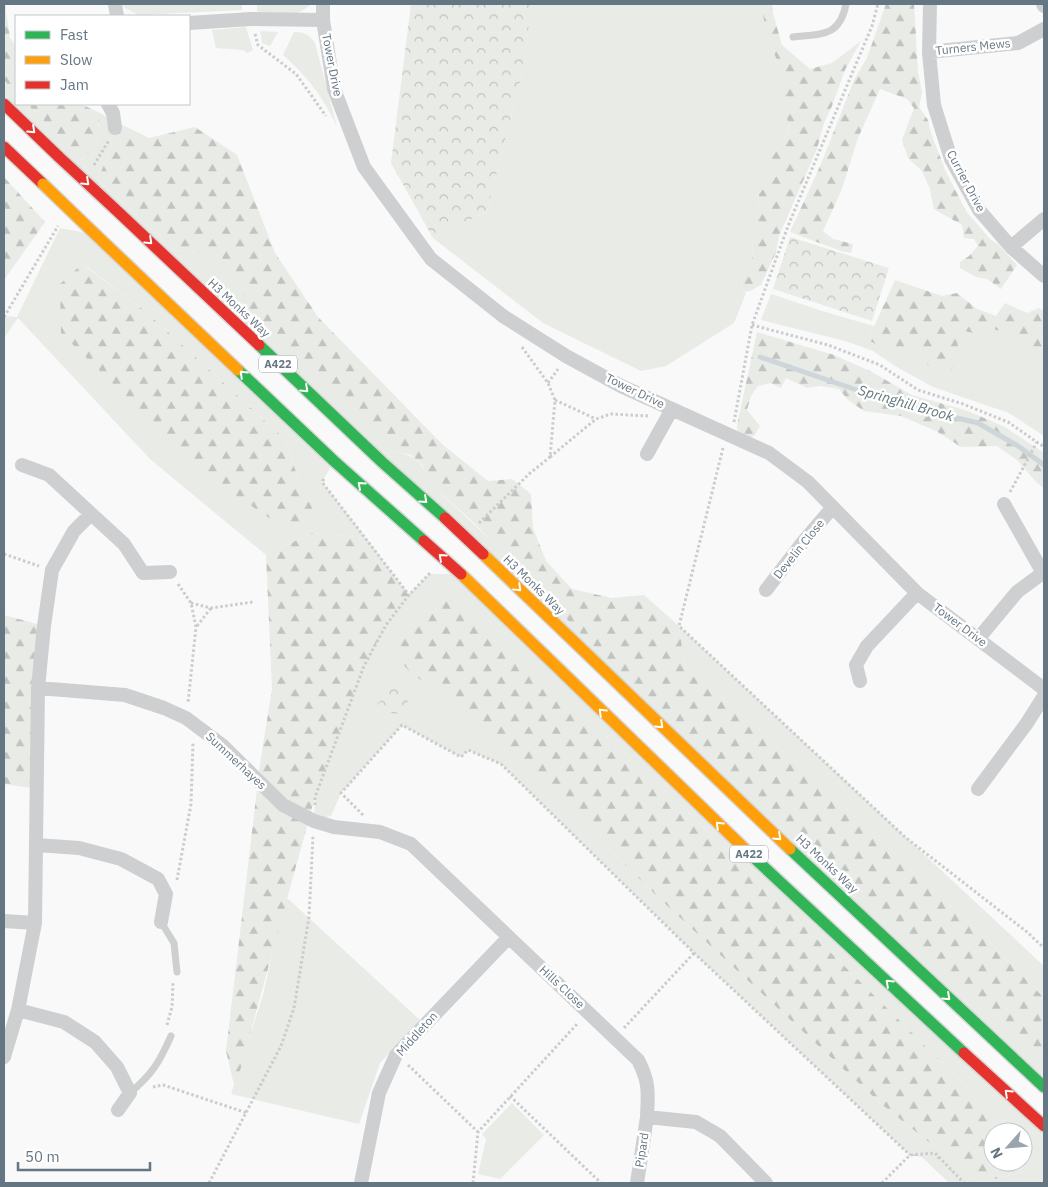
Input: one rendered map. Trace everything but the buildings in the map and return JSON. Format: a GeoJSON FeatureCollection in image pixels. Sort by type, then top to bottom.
{"type":"FeatureCollection","features":[{"type":"Feature","properties":{"kind":"main road","name":"H3 Monks Way"},"geometry":{"type":"LineString","coordinates":[[4,104],[382,462],[445,518],[738,800],[1044,1087]]}},
{"type":"Feature","properties":{"kind":"main road","name":"A422"},"geometry":{"type":"LineString","coordinates":[[4,147],[334,460],[461,574],[728,834],[1044,1126]]}},
{"type":"Feature","properties":{"kind":"street","name":"Tower Drive"},"geometry":{"type":"LineString","coordinates":[[323,4],[323,20],[334,89],[364,167],[431,259],[503,316],[566,356],[621,386],[769,453],[808,482],[917,593],[1044,689]]}},
{"type":"Feature","properties":{"kind":"street","name":"Currier Drive"},"geometry":{"type":"LineString","coordinates":[[930,4],[928,52],[934,105],[951,159],[979,210],[1012,247],[1044,276]]}},
{"type":"Feature","properties":{"kind":"street","name":"Tower Drive"},"geometry":{"type":"LineString","coordinates":[[190,24],[251,19],[323,20]]}},
{"type":"Feature","properties":{"kind":"street","name":"Turners Mews"},"geometry":{"type":"LineString","coordinates":[[928,52],[1018,43],[1044,29]]}},
{"type":"Feature","properties":{"kind":"street"},"geometry":{"type":"LineString","coordinates":[[109,105],[113,113],[115,128]]}},
{"type":"Feature","properties":{"kind":"street"},"geometry":{"type":"LineString","coordinates":[[1012,247],[1044,219]]}},
{"type":"Feature","properties":{"kind":"street"},"geometry":{"type":"LineString","coordinates":[[647,454],[672,409]]}},
{"type":"Feature","properties":{"kind":"street"},"geometry":{"type":"LineString","coordinates":[[22,465],[49,475],[124,544],[143,572],[170,572]]}},
{"type":"Feature","properties":{"kind":"street"},"geometry":{"type":"LineString","coordinates":[[978,639],[1017,592],[1044,573],[1004,504]]}},
{"type":"Feature","properties":{"kind":"street","name":"Develin Close"},"geometry":{"type":"LineString","coordinates":[[766,590],[833,507]]}},
{"type":"Feature","properties":{"kind":"street"},"geometry":{"type":"LineString","coordinates":[[4,1057],[18,1010],[35,923],[38,688],[52,570],[74,531],[91,514]]}},
{"type":"Feature","properties":{"kind":"street"},"geometry":{"type":"LineString","coordinates":[[860,681],[856,665],[868,646],[917,593]]}},
{"type":"Feature","properties":{"kind":"street","name":"Summerhayes"},"geometry":{"type":"LineString","coordinates":[[38,688],[125,695],[164,708],[186,718],[222,745],[283,805],[314,821]]}},
{"type":"Feature","properties":{"kind":"street"},"geometry":{"type":"LineString","coordinates":[[978,789],[1027,723],[1044,696]]}},
{"type":"Feature","properties":{"kind":"street","name":"Hills Close"},"geometry":{"type":"LineString","coordinates":[[314,821],[334,827],[380,832],[411,844],[638,1060],[646,1076],[648,1092],[647,1117]]}},
{"type":"Feature","properties":{"kind":"street"},"geometry":{"type":"LineString","coordinates":[[36,845],[79,848],[121,859],[158,879],[166,894],[161,922]]}},
{"type":"Feature","properties":{"kind":"street"},"geometry":{"type":"LineString","coordinates":[[4,921],[35,923]]}},
{"type":"Feature","properties":{"kind":"street","name":"Middleton"},"geometry":{"type":"LineString","coordinates":[[360,1183],[378,1093],[396,1054],[509,937]]}},
{"type":"Feature","properties":{"kind":"street"},"geometry":{"type":"LineString","coordinates":[[18,1010],[64,1022],[95,1042],[117,1067],[130,1093],[118,1110]]}},
{"type":"Feature","properties":{"kind":"street"},"geometry":{"type":"LineString","coordinates":[[647,1117],[696,1122],[720,1136],[766,1183]]}},
{"type":"Feature","properties":{"kind":"street","name":"Pipard"},"geometry":{"type":"LineString","coordinates":[[637,1183],[647,1117]]}},
{"type":"Feature","properties":{"kind":"lane"},"geometry":{"type":"LineString","coordinates":[[793,37],[825,34],[835,28],[844,16],[846,4]]}},
{"type":"Feature","properties":{"kind":"lane"},"geometry":{"type":"LineString","coordinates":[[161,922],[174,943],[177,972]]}},
{"type":"Feature","properties":{"kind":"lane"},"geometry":{"type":"LineString","coordinates":[[130,1093],[145,1080],[158,1063],[171,1036]]}},
{"type":"Feature","properties":{"kind":"path"},"geometry":{"type":"LineString","coordinates":[[752,325],[828,345],[880,365],[918,390],[963,404],[1008,422],[1044,446]]}},
{"type":"Feature","properties":{"kind":"path"},"geometry":{"type":"LineString","coordinates":[[555,400],[596,419]]}},
{"type":"Feature","properties":{"kind":"path"},"geometry":{"type":"LineString","coordinates":[[1004,504],[1038,442]]}},
{"type":"Feature","properties":{"kind":"path"},"geometry":{"type":"LineString","coordinates":[[476,527],[529,474],[550,457]]}},
{"type":"Feature","properties":{"kind":"path"},"geometry":{"type":"LineString","coordinates":[[334,460],[322,482],[409,595]]}},
{"type":"Feature","properties":{"kind":"path"},"geometry":{"type":"LineString","coordinates":[[4,554],[52,570]]}},
{"type":"Feature","properties":{"kind":"path"},"geometry":{"type":"LineString","coordinates":[[209,1183],[248,1113],[281,1046],[294,1008],[309,917],[315,798],[364,666],[386,625],[409,595],[436,567]]}},
{"type":"Feature","properties":{"kind":"path"},"geometry":{"type":"LineString","coordinates":[[191,603],[211,608],[253,602]]}},
{"type":"Feature","properties":{"kind":"path"},"geometry":{"type":"LineString","coordinates":[[196,627],[211,608]]}},
{"type":"Feature","properties":{"kind":"path"},"geometry":{"type":"LineString","coordinates":[[380,832],[341,793],[402,725],[461,757],[468,750],[500,764],[694,954],[910,1155]]}},
{"type":"Feature","properties":{"kind":"path"},"geometry":{"type":"LineString","coordinates":[[615,1038],[694,954]]}},
{"type":"Feature","properties":{"kind":"path"},"geometry":{"type":"LineString","coordinates":[[171,1036],[165,1032],[172,1007],[174,978],[177,972]]}},
{"type":"Feature","properties":{"kind":"path"},"geometry":{"type":"LineString","coordinates":[[473,1183],[478,1132],[588,1012]]}},
{"type":"Feature","properties":{"kind":"path"},"geometry":{"type":"LineString","coordinates":[[396,1054],[478,1132]]}},
{"type":"Feature","properties":{"kind":"path"},"geometry":{"type":"LineString","coordinates":[[130,1093],[163,1085],[248,1113]]}},
{"type":"Feature","properties":{"kind":"path"},"geometry":{"type":"LineString","coordinates":[[510,1096],[602,1183]]}},
{"type":"Feature","properties":{"kind":"path"},"geometry":{"type":"LineString","coordinates":[[882,1183],[910,1155],[935,1153],[964,1183]]}},
{"type":"Feature","properties":{"kind":"green space"},"geometry":{"type":"Polygon","coordinates":[[[5,4],[10,38],[15,45],[15,92],[4,80],[5,4]]]}},
{"type":"Feature","properties":{"kind":"green space"},"geometry":{"type":"Polygon","coordinates":[[[123,4],[242,4],[242,10],[139,15],[125,8],[123,4]]]}},
{"type":"Feature","properties":{"kind":"green space"},"geometry":{"type":"Polygon","coordinates":[[[257,4],[311,4],[299,12],[278,16],[257,11],[257,4]]]}},
{"type":"Feature","properties":{"kind":"green space"},"geometry":{"type":"Polygon","coordinates":[[[411,4],[532,4],[522,74],[487,211],[433,238],[391,163],[411,4]]]}},
{"type":"Feature","properties":{"kind":"green space"},"geometry":{"type":"Polygon","coordinates":[[[532,4],[761,4],[767,35],[785,81],[778,101],[790,124],[782,146],[768,158],[768,183],[759,194],[758,211],[753,232],[752,260],[741,281],[742,292],[746,293],[734,323],[666,366],[641,371],[543,323],[433,238],[487,211],[522,74],[532,4]]]}},
{"type":"Feature","properties":{"kind":"green space"},"geometry":{"type":"Polygon","coordinates":[[[761,4],[772,4],[782,45],[810,69],[832,63],[861,41],[845,70],[824,123],[817,149],[779,236],[776,252],[761,285],[750,291],[742,292],[741,281],[752,260],[753,232],[758,211],[759,194],[768,183],[768,158],[782,146],[790,125],[778,101],[785,81],[767,35],[761,4]]]}},
{"type":"Feature","properties":{"kind":"green space"},"geometry":{"type":"Polygon","coordinates":[[[886,4],[914,4],[918,72],[922,92],[919,107],[928,120],[946,172],[966,211],[990,239],[999,245],[1017,265],[1001,289],[987,279],[976,277],[960,268],[960,262],[978,246],[974,239],[964,238],[962,225],[934,209],[930,189],[922,171],[908,158],[902,140],[914,108],[907,99],[880,89],[858,138],[842,189],[823,231],[833,239],[853,244],[851,253],[790,232],[821,164],[854,80],[867,58],[886,4]]]}},
{"type":"Feature","properties":{"kind":"green space"},"geometry":{"type":"Polygon","coordinates":[[[246,27],[253,50],[247,53],[243,50],[216,48],[212,30],[246,27]]]}},
{"type":"Feature","properties":{"kind":"green space"},"geometry":{"type":"Polygon","coordinates":[[[260,31],[278,32],[270,46],[262,43],[260,31]]]}},
{"type":"Feature","properties":{"kind":"green space"},"geometry":{"type":"Polygon","coordinates":[[[294,32],[306,34],[315,43],[337,127],[314,88],[283,55],[294,32]]]}},
{"type":"Feature","properties":{"kind":"green space"},"geometry":{"type":"Polygon","coordinates":[[[4,80],[15,92],[15,105],[28,105],[82,160],[97,142],[100,113],[114,121],[109,151],[97,179],[174,250],[213,253],[229,263],[239,279],[244,296],[393,451],[408,455],[417,461],[424,469],[430,483],[972,995],[1044,1056],[1044,1087],[4,95],[4,80]]]}},
{"type":"Feature","properties":{"kind":"green space"},"geometry":{"type":"Polygon","coordinates":[[[28,105],[83,105],[100,113],[97,142],[82,160],[28,105]]]}},
{"type":"Feature","properties":{"kind":"green space"},"geometry":{"type":"Polygon","coordinates":[[[114,121],[149,138],[195,127],[237,155],[275,253],[318,317],[443,445],[488,481],[512,479],[531,494],[533,528],[546,561],[572,589],[612,598],[644,595],[679,626],[685,669],[747,718],[991,943],[1044,998],[1044,1056],[972,995],[589,642],[475,524],[430,483],[422,465],[411,455],[393,451],[248,321],[239,279],[229,263],[213,253],[174,250],[97,179],[109,151],[114,121]]]}},
{"type":"Feature","properties":{"kind":"green space"},"geometry":{"type":"Polygon","coordinates":[[[4,177],[45,222],[4,280],[4,177]]]}},
{"type":"Feature","properties":{"kind":"green space"},"geometry":{"type":"Polygon","coordinates":[[[60,228],[96,235],[334,461],[322,482],[366,538],[312,533],[266,555],[150,459],[18,318],[4,338],[4,316],[17,317],[60,228]],[[83,264],[318,520],[298,479],[286,440],[145,311],[83,264]]]}},
{"type":"Feature","properties":{"kind":"green space"},"geometry":{"type":"Polygon","coordinates":[[[790,237],[889,268],[872,321],[773,289],[790,237]]]}},
{"type":"Feature","properties":{"kind":"green space"},"geometry":{"type":"Polygon","coordinates":[[[82,264],[145,311],[286,440],[298,479],[318,520],[287,530],[206,475],[61,333],[60,284],[82,264]]]}},
{"type":"Feature","properties":{"kind":"green space"},"geometry":{"type":"Polygon","coordinates":[[[895,280],[942,296],[957,293],[977,309],[996,316],[1005,303],[1027,313],[1039,308],[1044,311],[1044,365],[1036,358],[1021,351],[1010,334],[993,329],[973,333],[955,329],[959,353],[951,371],[938,373],[925,363],[918,344],[897,355],[868,340],[895,280]]]}},
{"type":"Feature","properties":{"kind":"green space"},"geometry":{"type":"Polygon","coordinates":[[[771,294],[874,326],[868,340],[918,344],[925,363],[955,329],[973,333],[993,329],[1010,334],[1021,351],[1036,358],[1044,365],[1044,436],[1009,413],[933,387],[895,366],[873,351],[845,341],[761,320],[771,294]]]}},
{"type":"Feature","properties":{"kind":"green space"},"geometry":{"type":"Polygon","coordinates":[[[757,332],[834,355],[870,371],[912,395],[968,411],[1005,427],[1044,453],[1044,488],[1037,483],[1018,461],[997,446],[961,447],[936,431],[901,416],[864,411],[848,400],[839,389],[820,386],[807,388],[786,378],[781,388],[770,383],[758,386],[751,396],[747,410],[760,426],[754,436],[746,439],[738,434],[737,425],[757,332]]]}},
{"type":"Feature","properties":{"kind":"green space"},"geometry":{"type":"Polygon","coordinates":[[[312,533],[366,538],[409,595],[386,625],[364,666],[315,797],[235,1089],[226,1051],[260,764],[272,689],[266,555],[312,533]]]}},
{"type":"Feature","properties":{"kind":"green space"},"geometry":{"type":"Polygon","coordinates":[[[429,574],[461,574],[1044,1130],[1044,1183],[980,1183],[964,1183],[935,1153],[910,1155],[694,953],[501,764],[468,750],[461,757],[402,725],[341,793],[331,816],[314,821],[315,797],[364,666],[386,625],[409,595],[429,574]],[[488,625],[410,672],[459,709],[525,767],[661,900],[880,1103],[980,1183],[1021,1172],[1033,1172],[1033,1122],[1004,1122],[690,814],[488,625]]]}},
{"type":"Feature","properties":{"kind":"green space"},"geometry":{"type":"Polygon","coordinates":[[[441,596],[488,625],[690,814],[1004,1122],[983,1122],[983,1172],[1021,1172],[980,1183],[880,1103],[661,900],[525,767],[459,709],[410,672],[394,654],[412,621],[441,596]]]}},
{"type":"Feature","properties":{"kind":"green space"},"geometry":{"type":"Polygon","coordinates":[[[4,615],[44,626],[37,789],[4,784],[4,615]]]}},
{"type":"Feature","properties":{"kind":"green space"},"geometry":{"type":"Polygon","coordinates":[[[679,626],[1044,966],[1044,998],[991,943],[747,718],[685,669],[679,626]]]}},
{"type":"Feature","properties":{"kind":"green space"},"geometry":{"type":"Polygon","coordinates":[[[391,681],[410,693],[404,715],[391,713],[377,704],[385,696],[391,681]]]}},
{"type":"Feature","properties":{"kind":"green space"},"geometry":{"type":"Polygon","coordinates":[[[285,896],[420,1020],[380,1063],[359,1124],[231,1094],[263,995],[285,896]]]}},
{"type":"Feature","properties":{"kind":"green space"},"geometry":{"type":"Polygon","coordinates":[[[512,1103],[544,1135],[500,1179],[478,1174],[486,1139],[482,1134],[512,1103]]]}},
{"type":"Feature","properties":{"kind":"green space"},"geometry":{"type":"Polygon","coordinates":[[[935,1153],[964,1183],[949,1183],[922,1157],[910,1155],[935,1153]]]}},
{"type":"Feature","properties":{"kind":"waterway","name":"Springhill Brook"},"geometry":{"type":"LineString","coordinates":[[760,357],[895,403],[978,423],[1018,446],[1044,465]]}},
{"type":"Feature","properties":{"kind":"traffic: fast"},"geometry":{"type":"LineString","coordinates":[[259,345],[382,462],[445,518]]}},
{"type":"Feature","properties":{"kind":"traffic: fast"},"geometry":{"type":"LineString","coordinates":[[238,370],[334,461],[424,541]]}},
{"type":"Feature","properties":{"kind":"traffic: fast"},"geometry":{"type":"LineString","coordinates":[[790,849],[1044,1087]]}},
{"type":"Feature","properties":{"kind":"traffic: fast"},"geometry":{"type":"LineString","coordinates":[[750,854],[964,1053]]}},
{"type":"Feature","properties":{"kind":"traffic: slow"},"geometry":{"type":"LineString","coordinates":[[43,184],[96,235]]}},
{"type":"Feature","properties":{"kind":"traffic: slow"},"geometry":{"type":"LineString","coordinates":[[96,235],[238,370]]}},
{"type":"Feature","properties":{"kind":"traffic: slow"},"geometry":{"type":"LineString","coordinates":[[483,554],[790,849]]}},
{"type":"Feature","properties":{"kind":"traffic: slow"},"geometry":{"type":"LineString","coordinates":[[461,574],[750,854]]}},
{"type":"Feature","properties":{"kind":"traffic: jam"},"geometry":{"type":"LineString","coordinates":[[4,104],[59,157]]}},
{"type":"Feature","properties":{"kind":"traffic: jam"},"geometry":{"type":"LineString","coordinates":[[4,147],[43,184]]}},
{"type":"Feature","properties":{"kind":"traffic: jam"},"geometry":{"type":"LineString","coordinates":[[59,157],[114,208]]}},
{"type":"Feature","properties":{"kind":"traffic: jam"},"geometry":{"type":"LineString","coordinates":[[114,208],[259,345]]}},
{"type":"Feature","properties":{"kind":"traffic: jam"},"geometry":{"type":"LineString","coordinates":[[445,518],[483,554]]}},
{"type":"Feature","properties":{"kind":"traffic: jam"},"geometry":{"type":"LineString","coordinates":[[424,541],[461,574]]}},
{"type":"Feature","properties":{"kind":"traffic: jam"},"geometry":{"type":"LineString","coordinates":[[964,1053],[1044,1126]]}}]}
